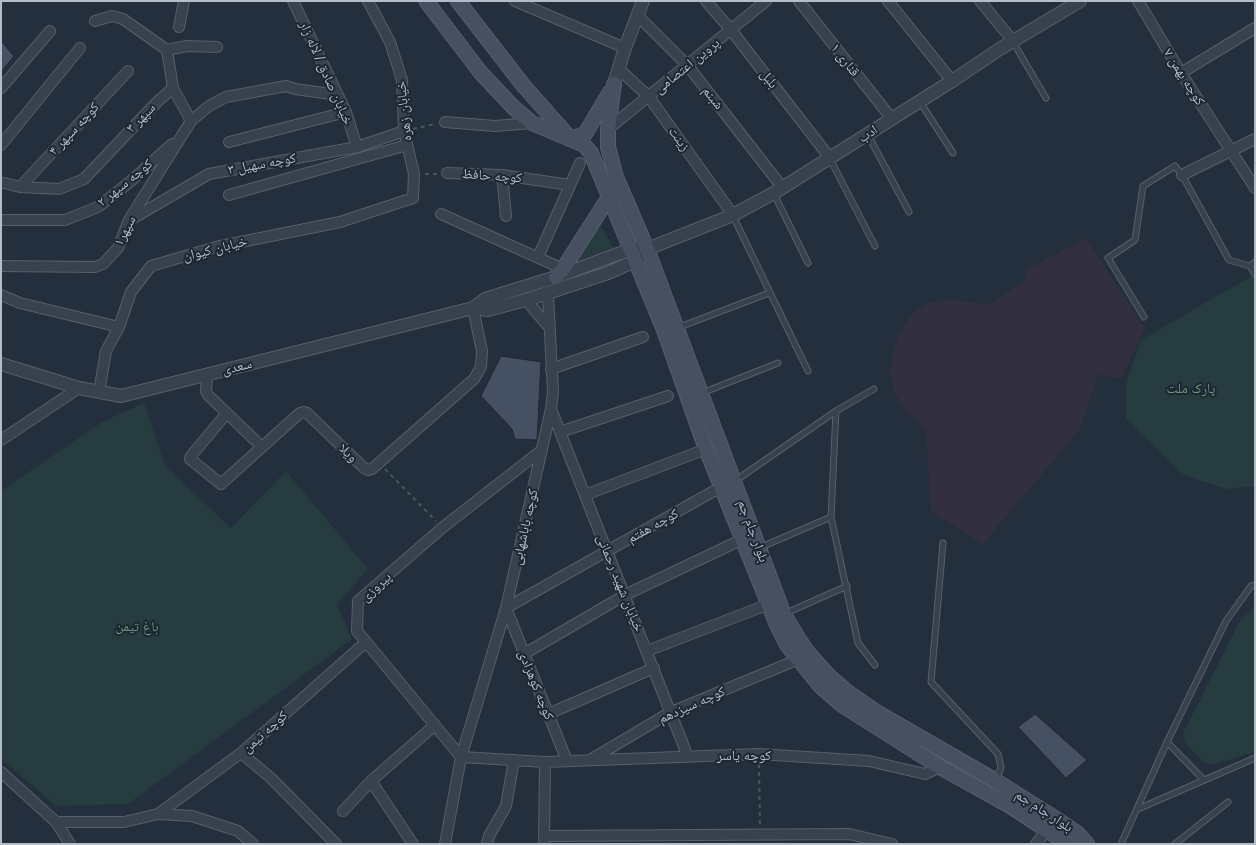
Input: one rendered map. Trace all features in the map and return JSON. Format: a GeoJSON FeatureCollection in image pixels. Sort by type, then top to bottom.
{"type":"FeatureCollection","features":[{"type":"Feature","properties":{"kind":"main road"},"geometry":{"type":"LineString","coordinates":[[426,1],[481,73],[514,108],[532,123],[570,139],[585,134],[614,84]]}},
{"type":"Feature","properties":{"kind":"main road"},"geometry":{"type":"LineString","coordinates":[[458,1],[524,85],[570,139]]}},
{"type":"Feature","properties":{"kind":"main road","name":"بلوار جام جم"},"geometry":{"type":"LineString","coordinates":[[614,84],[608,129],[608,147],[616,177],[647,249],[784,615],[809,654],[829,676],[849,693],[1077,832],[1087,844]]}},
{"type":"Feature","properties":{"kind":"main road","name":"بلوار جام جم"},"geometry":{"type":"LineString","coordinates":[[570,139],[584,145],[591,153],[600,172],[676,363],[721,487],[768,604],[787,644],[821,687],[842,705],[940,767],[1010,806],[1068,844]]}},
{"type":"Feature","properties":{"kind":"main road"},"geometry":{"type":"LineString","coordinates":[[560,273],[609,197]]}},
{"type":"Feature","properties":{"kind":"main road"},"geometry":{"type":"LineString","coordinates":[[721,487],[735,481]]}},
{"type":"Feature","properties":{"kind":"street"},"geometry":{"type":"LineString","coordinates":[[179,27],[184,1]]}},
{"type":"Feature","properties":{"kind":"street","name":"خیابان صادق / لاله زار"},"geometry":{"type":"LineString","coordinates":[[293,1],[346,112],[357,147]]}},
{"type":"Feature","properties":{"kind":"street","name":"خیابان زهره"},"geometry":{"type":"LineString","coordinates":[[368,1],[390,42],[402,80],[404,131],[414,174],[413,198]]}},
{"type":"Feature","properties":{"kind":"street"},"geometry":{"type":"LineString","coordinates":[[515,1],[625,48]]}},
{"type":"Feature","properties":{"kind":"street"},"geometry":{"type":"LineString","coordinates":[[614,84],[643,1]]}},
{"type":"Feature","properties":{"kind":"street","name":"بلبل"},"geometry":{"type":"LineString","coordinates":[[706,1],[731,30],[830,158]]}},
{"type":"Feature","properties":{"kind":"street","name":"پروین اعتصامی"},"geometry":{"type":"LineString","coordinates":[[608,129],[649,98],[766,1]]}},
{"type":"Feature","properties":{"kind":"street","name":"قناری ۱"},"geometry":{"type":"LineString","coordinates":[[799,1],[892,119]]}},
{"type":"Feature","properties":{"kind":"street"},"geometry":{"type":"LineString","coordinates":[[888,1],[952,81]]}},
{"type":"Feature","properties":{"kind":"street"},"geometry":{"type":"LineString","coordinates":[[980,1],[1013,42]]}},
{"type":"Feature","properties":{"kind":"street","name":"کوچه بهمن ۷"},"geometry":{"type":"LineString","coordinates":[[1138,1],[1181,73],[1255,188]]}},
{"type":"Feature","properties":{"kind":"street","name":"ادب"},"geometry":{"type":"LineString","coordinates":[[647,249],[733,215],[778,190],[868,135],[1073,3]]}},
{"type":"Feature","properties":{"kind":"street"},"geometry":{"type":"LineString","coordinates":[[95,21],[112,16],[123,19],[167,50],[173,88],[192,121]]}},
{"type":"Feature","properties":{"kind":"street","name":"شبنم"},"geometry":{"type":"LineString","coordinates":[[638,16],[688,66],[778,190]]}},
{"type":"Feature","properties":{"kind":"street"},"geometry":{"type":"LineString","coordinates":[[1181,73],[1255,28]]}},
{"type":"Feature","properties":{"kind":"street"},"geometry":{"type":"LineString","coordinates":[[1,88],[50,31]]}},
{"type":"Feature","properties":{"kind":"street"},"geometry":{"type":"LineString","coordinates":[[167,50],[187,46],[217,47]]}},
{"type":"Feature","properties":{"kind":"street"},"geometry":{"type":"LineString","coordinates":[[1,145],[80,48]]}},
{"type":"Feature","properties":{"kind":"street","name":"زینت"},"geometry":{"type":"LineString","coordinates":[[619,69],[649,98],[733,215]]}},
{"type":"Feature","properties":{"kind":"street","name":"کوچه سپهر ۴"},"geometry":{"type":"LineString","coordinates":[[20,187],[128,71]]}},
{"type":"Feature","properties":{"kind":"street"},"geometry":{"type":"LineString","coordinates":[[182,134],[192,121],[209,106],[226,97],[286,86],[338,95]]}},
{"type":"Feature","properties":{"kind":"street","name":"سپهر ۳"},"geometry":{"type":"LineString","coordinates":[[3,182],[20,187],[59,189],[84,179],[157,102],[173,88]]}},
{"type":"Feature","properties":{"kind":"street"},"geometry":{"type":"LineString","coordinates":[[229,142],[346,112]]}},
{"type":"Feature","properties":{"kind":"street"},"geometry":{"type":"LineString","coordinates":[[445,122],[495,126],[532,123]]}},
{"type":"Feature","properties":{"kind":"street","name":"کوچه سهیل ۳"},"geometry":{"type":"LineString","coordinates":[[129,220],[209,174],[357,147],[404,131]]}},
{"type":"Feature","properties":{"kind":"street","name":"سپهر۱"},"geometry":{"type":"LineString","coordinates":[[1,266],[95,268],[103,264],[118,248],[129,220],[182,134]]}},
{"type":"Feature","properties":{"kind":"street","name":"کوچه سپهر ۲"},"geometry":{"type":"LineString","coordinates":[[1,220],[65,220],[98,207],[131,181],[182,134]]}},
{"type":"Feature","properties":{"kind":"street"},"geometry":{"type":"LineString","coordinates":[[1182,175],[1255,139]]}},
{"type":"Feature","properties":{"kind":"street","name":"کوچه سهیل ۳"},"geometry":{"type":"LineString","coordinates":[[229,195],[407,145]]}},
{"type":"Feature","properties":{"kind":"street"},"geometry":{"type":"LineString","coordinates":[[538,256],[580,163]]}},
{"type":"Feature","properties":{"kind":"street","name":"کوچه حافظ"},"geometry":{"type":"LineString","coordinates":[[447,173],[502,174],[570,185]]}},
{"type":"Feature","properties":{"kind":"street"},"geometry":{"type":"LineString","coordinates":[[502,174],[506,216]]}},
{"type":"Feature","properties":{"kind":"street","name":"خیابان کیوان"},"geometry":{"type":"LineString","coordinates":[[99,392],[106,351],[119,327],[131,292],[151,266],[216,247],[340,222],[413,198]]}},
{"type":"Feature","properties":{"kind":"street"},"geometry":{"type":"LineString","coordinates":[[441,214],[538,256],[560,273]]}},
{"type":"Feature","properties":{"kind":"street"},"geometry":{"type":"LineString","coordinates":[[634,255],[647,249]]}},
{"type":"Feature","properties":{"kind":"street","name":"سعدی"},"geometry":{"type":"LineString","coordinates":[[473,308],[485,299],[560,273],[634,255]]}},
{"type":"Feature","properties":{"kind":"street","name":"سعدی"},"geometry":{"type":"LineString","coordinates":[[1,364],[79,388],[121,396],[473,308],[488,310],[548,294],[634,255]]}},
{"type":"Feature","properties":{"kind":"street","name":"کوچه باباشهابی"},"geometry":{"type":"LineString","coordinates":[[445,844],[461,757],[506,608],[552,409],[548,294]]}},
{"type":"Feature","properties":{"kind":"street"},"geometry":{"type":"LineString","coordinates":[[1,295],[20,303],[119,327]]}},
{"type":"Feature","properties":{"kind":"street"},"geometry":{"type":"LineString","coordinates":[[526,300],[548,326]]}},
{"type":"Feature","properties":{"kind":"street","name":"ویلا"},"geometry":{"type":"LineString","coordinates":[[262,447],[300,413],[304,412],[364,468],[372,468],[474,379],[481,367],[482,351],[473,308]]}},
{"type":"Feature","properties":{"kind":"street"},"geometry":{"type":"LineString","coordinates":[[552,369],[643,338]]}},
{"type":"Feature","properties":{"kind":"street"},"geometry":{"type":"LineString","coordinates":[[207,374],[207,393],[226,414],[262,447],[221,484],[190,459],[190,456],[226,414]]}},
{"type":"Feature","properties":{"kind":"street"},"geometry":{"type":"LineString","coordinates":[[1,440],[79,388]]}},
{"type":"Feature","properties":{"kind":"street"},"geometry":{"type":"LineString","coordinates":[[560,432],[668,396]]}},
{"type":"Feature","properties":{"kind":"street","name":"خیابان شهید رحمانی"},"geometry":{"type":"LineString","coordinates":[[552,409],[688,757]]}},
{"type":"Feature","properties":{"kind":"street"},"geometry":{"type":"LineString","coordinates":[[585,495],[706,449]]}},
{"type":"Feature","properties":{"kind":"street","name":"پیروزی"},"geometry":{"type":"LineString","coordinates":[[461,757],[357,631],[358,601],[442,528],[542,450]]}},
{"type":"Feature","properties":{"kind":"street","name":"کوچه هفتم"},"geometry":{"type":"LineString","coordinates":[[506,608],[721,487]]}},
{"type":"Feature","properties":{"kind":"street"},"geometry":{"type":"LineString","coordinates":[[524,654],[625,595],[742,539]]}},
{"type":"Feature","properties":{"kind":"street"},"geometry":{"type":"LineString","coordinates":[[647,651],[768,604]]}},
{"type":"Feature","properties":{"kind":"street","name":"کوچه کوهزادی"},"geometry":{"type":"LineString","coordinates":[[506,608],[566,761]]}},
{"type":"Feature","properties":{"kind":"street","name":"کوچه تیمن"},"geometry":{"type":"LineString","coordinates":[[158,814],[241,753],[366,642]]}},
{"type":"Feature","properties":{"kind":"street","name":"کوچه سیزدهم"},"geometry":{"type":"LineString","coordinates":[[589,760],[671,712],[799,659]]}},
{"type":"Feature","properties":{"kind":"street"},"geometry":{"type":"LineString","coordinates":[[548,714],[654,668]]}},
{"type":"Feature","properties":{"kind":"street"},"geometry":{"type":"LineString","coordinates":[[343,811],[371,781],[435,725]]}},
{"type":"Feature","properties":{"kind":"street"},"geometry":{"type":"LineString","coordinates":[[241,753],[271,778],[336,844]]}},
{"type":"Feature","properties":{"kind":"street","name":"کوچه یاسر"},"geometry":{"type":"LineString","coordinates":[[461,757],[545,762],[759,754],[869,761],[925,774],[940,767]]}},
{"type":"Feature","properties":{"kind":"street"},"geometry":{"type":"LineString","coordinates":[[487,844],[489,836],[506,806],[514,760]]}},
{"type":"Feature","properties":{"kind":"street"},"geometry":{"type":"LineString","coordinates":[[545,762],[544,840],[760,834],[848,834],[892,844]]}},
{"type":"Feature","properties":{"kind":"street"},"geometry":{"type":"LineString","coordinates":[[1,772],[56,822],[70,844]]}},
{"type":"Feature","properties":{"kind":"street"},"geometry":{"type":"LineString","coordinates":[[371,781],[413,844]]}},
{"type":"Feature","properties":{"kind":"street"},"geometry":{"type":"LineString","coordinates":[[56,822],[124,822],[158,814],[192,816],[238,832],[253,844]]}},
{"type":"Feature","properties":{"kind":"street"},"geometry":{"type":"LineString","coordinates":[[1036,844],[1047,830]]}},
{"type":"Feature","properties":{"kind":"lane"},"geometry":{"type":"LineString","coordinates":[[1013,42],[1046,98]]}},
{"type":"Feature","properties":{"kind":"lane"},"geometry":{"type":"LineString","coordinates":[[919,102],[953,152]]}},
{"type":"Feature","properties":{"kind":"lane"},"geometry":{"type":"LineString","coordinates":[[868,135],[909,212]]}},
{"type":"Feature","properties":{"kind":"lane"},"geometry":{"type":"LineString","coordinates":[[830,158],[875,246]]}},
{"type":"Feature","properties":{"kind":"lane"},"geometry":{"type":"LineString","coordinates":[[1144,317],[1108,258],[1135,240],[1143,186],[1175,166],[1182,175],[1229,260],[1252,264],[1255,274]]}},
{"type":"Feature","properties":{"kind":"lane"},"geometry":{"type":"LineString","coordinates":[[778,190],[808,263]]}},
{"type":"Feature","properties":{"kind":"lane"},"geometry":{"type":"LineString","coordinates":[[733,215],[808,371]]}},
{"type":"Feature","properties":{"kind":"lane"},"geometry":{"type":"LineString","coordinates":[[677,328],[769,293]]}},
{"type":"Feature","properties":{"kind":"lane"},"geometry":{"type":"LineString","coordinates":[[701,393],[778,363]]}},
{"type":"Feature","properties":{"kind":"lane"},"geometry":{"type":"LineString","coordinates":[[735,481],[836,411],[874,389]]}},
{"type":"Feature","properties":{"kind":"lane"},"geometry":{"type":"LineString","coordinates":[[836,411],[831,517],[858,643],[875,665]]}},
{"type":"Feature","properties":{"kind":"lane"},"geometry":{"type":"LineString","coordinates":[[758,548],[831,517]]}},
{"type":"Feature","properties":{"kind":"lane"},"geometry":{"type":"LineString","coordinates":[[943,543],[931,682],[998,754],[1001,766],[996,781]]}},
{"type":"Feature","properties":{"kind":"lane"},"geometry":{"type":"LineString","coordinates":[[1131,844],[1122,842],[1167,742],[1226,622],[1251,586],[1255,585]]}},
{"type":"Feature","properties":{"kind":"lane"},"geometry":{"type":"LineString","coordinates":[[784,615],[846,586]]}},
{"type":"Feature","properties":{"kind":"lane"},"geometry":{"type":"LineString","coordinates":[[1167,742],[1203,780]]}},
{"type":"Feature","properties":{"kind":"lane"},"geometry":{"type":"LineString","coordinates":[[1138,809],[1255,758]]}},
{"type":"Feature","properties":{"kind":"lane"},"geometry":{"type":"LineString","coordinates":[[1175,844],[1228,802]]}},
{"type":"Feature","properties":{"kind":"path"},"geometry":{"type":"LineString","coordinates":[[404,131],[445,122]]}},
{"type":"Feature","properties":{"kind":"path","name":"کوچه حافظ"},"geometry":{"type":"LineString","coordinates":[[414,174],[447,173]]}},
{"type":"Feature","properties":{"kind":"path"},"geometry":{"type":"LineString","coordinates":[[378,462],[442,528]]}},
{"type":"Feature","properties":{"kind":"path"},"geometry":{"type":"LineString","coordinates":[[759,754],[760,834]]}},
{"type":"Feature","properties":{"kind":"shaded area"},"geometry":{"type":"Polygon","coordinates":[[[1086,238],[1145,328],[1122,377],[1114,378],[1098,374],[1080,429],[983,544],[931,512],[926,431],[904,409],[894,392],[890,373],[898,336],[914,311],[930,303],[950,299],[988,305],[1028,280],[1024,271],[1086,238]]]}},
{"type":"Feature","properties":{"kind":"green space"},"geometry":{"type":"Polygon","coordinates":[[[598,222],[614,248],[579,260],[598,222]]]}},
{"type":"Feature","properties":{"kind":"green space","name":"پارک ملت"},"geometry":{"type":"Polygon","coordinates":[[[1255,274],[1255,486],[1227,489],[1183,475],[1126,419],[1126,383],[1141,340],[1255,274]]]}},
{"type":"Feature","properties":{"kind":"green space","name":"باغ تیمن"},"geometry":{"type":"Polygon","coordinates":[[[144,403],[165,466],[231,528],[286,471],[368,569],[337,605],[352,639],[128,804],[56,806],[1,758],[1,491],[102,422],[144,403]]]}},
{"type":"Feature","properties":{"kind":"green space"},"geometry":{"type":"Polygon","coordinates":[[[1255,606],[1255,749],[1253,752],[1213,765],[1204,763],[1186,744],[1183,733],[1240,621],[1255,606]]]}},
{"type":"Feature","properties":{"kind":"building"},"geometry":{"type":"Polygon","coordinates":[[[1,41],[14,56],[1,72],[1,41]]]}},
{"type":"Feature","properties":{"kind":"building"},"geometry":{"type":"Polygon","coordinates":[[[501,356],[541,362],[537,440],[515,439],[512,429],[481,396],[501,356]]]}},
{"type":"Feature","properties":{"kind":"building"},"geometry":{"type":"Polygon","coordinates":[[[1035,714],[1087,760],[1066,778],[1018,727],[1035,714]]]}}]}
